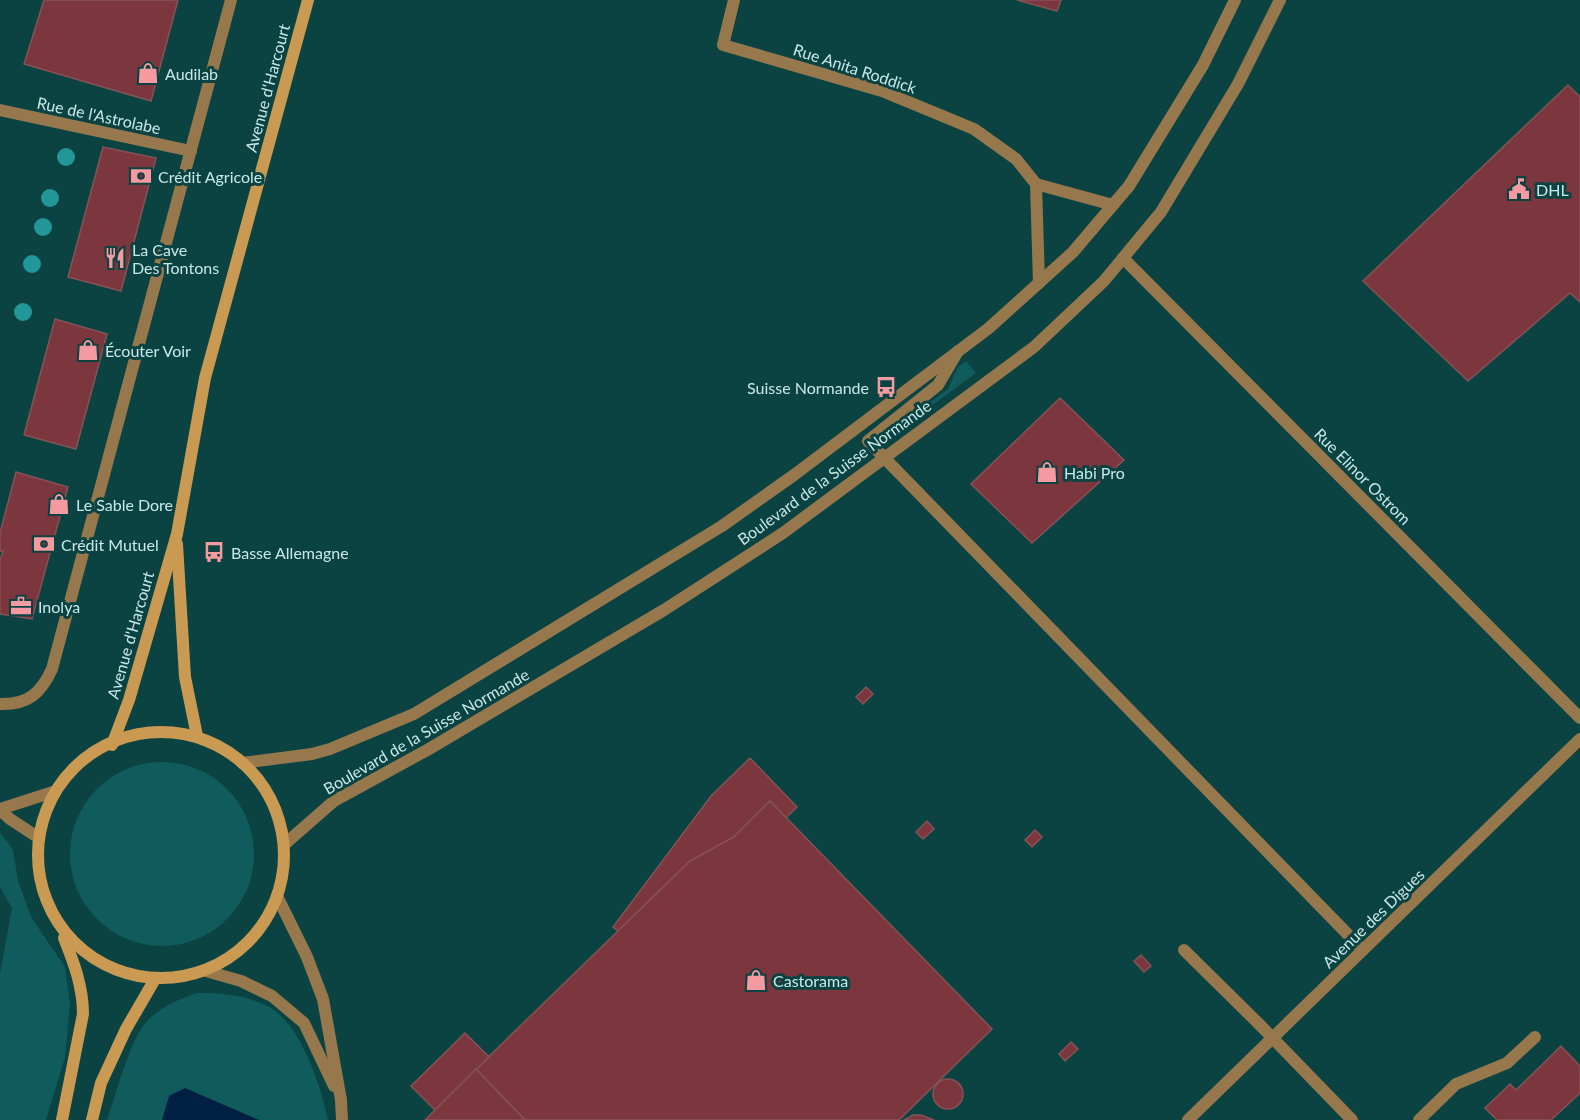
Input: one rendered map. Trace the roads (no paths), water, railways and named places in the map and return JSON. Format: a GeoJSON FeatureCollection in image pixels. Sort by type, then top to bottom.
{"type":"FeatureCollection","features":[{"type":"Feature","properties":{"kind":"main road","name":"Avenue d'Harcourt"},"geometry":{"type":"LineString","coordinates":[[112,745],[129,700],[177,534],[205,378],[308,0]]}},
{"type":"Feature","properties":{"kind":"main road","name":"Avenue d'Harcourt"},"geometry":{"type":"LineString","coordinates":[[177,534],[185,677],[196,736]]}},
{"type":"Feature","properties":{"kind":"main road"},"geometry":{"type":"LineString","coordinates":[[62,1120],[83,1014],[83,999],[63,934],[49,908],[42,888],[38,861],[39,838],[53,792],[66,775],[87,757],[136,736],[165,732],[196,736],[224,747],[266,788],[278,815],[286,843],[278,896],[263,922],[248,941],[230,957],[206,971],[156,979],[108,968],[86,956],[63,934]]}},
{"type":"Feature","properties":{"kind":"main road"},"geometry":{"type":"LineString","coordinates":[[92,1120],[101,1083],[126,1029],[156,979]]}},
{"type":"Feature","properties":{"kind":"street"},"geometry":{"type":"LineString","coordinates":[[0,704],[15,704],[28,700],[36,694],[52,669],[231,0]]}},
{"type":"Feature","properties":{"kind":"street","name":"Rue Anita Roddick"},"geometry":{"type":"LineString","coordinates":[[734,0],[723,45],[882,91],[974,129],[1016,159],[1036,184]]}},
{"type":"Feature","properties":{"kind":"street","name":"Boulevard de la Suisse Normande"},"geometry":{"type":"LineString","coordinates":[[242,763],[312,754],[330,749],[414,714],[722,526],[794,475],[989,328],[1073,252],[1129,186],[1203,65],[1235,0]]}},
{"type":"Feature","properties":{"kind":"street","name":"Boulevard de la Suisse Normande"},"geometry":{"type":"LineString","coordinates":[[286,843],[334,801],[429,749],[664,610],[783,533],[1034,347],[1104,281],[1161,212],[1238,84],[1280,0]]}},
{"type":"Feature","properties":{"kind":"street","name":"Rue de l'Astrolabe"},"geometry":{"type":"LineString","coordinates":[[0,111],[191,151]]}},
{"type":"Feature","properties":{"kind":"street"},"geometry":{"type":"LineString","coordinates":[[1039,283],[1036,184],[1113,205]]}},
{"type":"Feature","properties":{"kind":"street","name":"Rue Elinor Ostrom"},"geometry":{"type":"LineString","coordinates":[[1123,258],[1580,718]]}},
{"type":"Feature","properties":{"kind":"street"},"geometry":{"type":"LineString","coordinates":[[958,351],[939,385],[868,441],[1363,950]]}},
{"type":"Feature","properties":{"kind":"street","name":"Avenue des Digues"},"geometry":{"type":"LineString","coordinates":[[1188,1120],[1580,740]]}},
{"type":"Feature","properties":{"kind":"street"},"geometry":{"type":"LineString","coordinates":[[39,838],[10,819],[0,809],[53,792]]}},
{"type":"Feature","properties":{"kind":"street"},"geometry":{"type":"LineString","coordinates":[[278,896],[307,957],[323,999],[341,1100],[342,1120]]}},
{"type":"Feature","properties":{"kind":"street"},"geometry":{"type":"LineString","coordinates":[[1184,950],[1352,1120]]}},
{"type":"Feature","properties":{"kind":"street"},"geometry":{"type":"LineString","coordinates":[[206,971],[241,981],[272,996],[304,1023],[341,1100]]}},
{"type":"Feature","properties":{"kind":"street"},"geometry":{"type":"LineString","coordinates":[[1419,1120],[1456,1084],[1507,1063],[1535,1037]]}},
{"type":"Feature","properties":{"kind":"place","name":"Audilab"},"geometry":{"type":"Point","coordinates":[148,73]}},
{"type":"Feature","properties":{"kind":"place","name":"Crédit Agricole"},"geometry":{"type":"Point","coordinates":[141,176]}},
{"type":"Feature","properties":{"kind":"place","name":"DHL"},"geometry":{"type":"Point","coordinates":[1519,189]}},
{"type":"Feature","properties":{"kind":"place","name":"La Cave Des Tontons"},"geometry":{"type":"Point","coordinates":[115,258]}},
{"type":"Feature","properties":{"kind":"place","name":"Écouter Voir"},"geometry":{"type":"Point","coordinates":[88,350]}},
{"type":"Feature","properties":{"kind":"place","name":"Suisse Normande"},"geometry":{"type":"Point","coordinates":[886,387]}},
{"type":"Feature","properties":{"kind":"place","name":"Habi Pro"},"geometry":{"type":"Point","coordinates":[1047,472]}},
{"type":"Feature","properties":{"kind":"place","name":"Le Sable Dore"},"geometry":{"type":"Point","coordinates":[59,504]}},
{"type":"Feature","properties":{"kind":"place","name":"Crédit Mutuel"},"geometry":{"type":"Point","coordinates":[44,544]}},
{"type":"Feature","properties":{"kind":"place","name":"Basse Allemagne"},"geometry":{"type":"Point","coordinates":[214,552]}},
{"type":"Feature","properties":{"kind":"place","name":"Inolya"},"geometry":{"type":"Point","coordinates":[21,606]}},
{"type":"Feature","properties":{"kind":"place","name":"Castorama"},"geometry":{"type":"Point","coordinates":[756,980]}}]}
